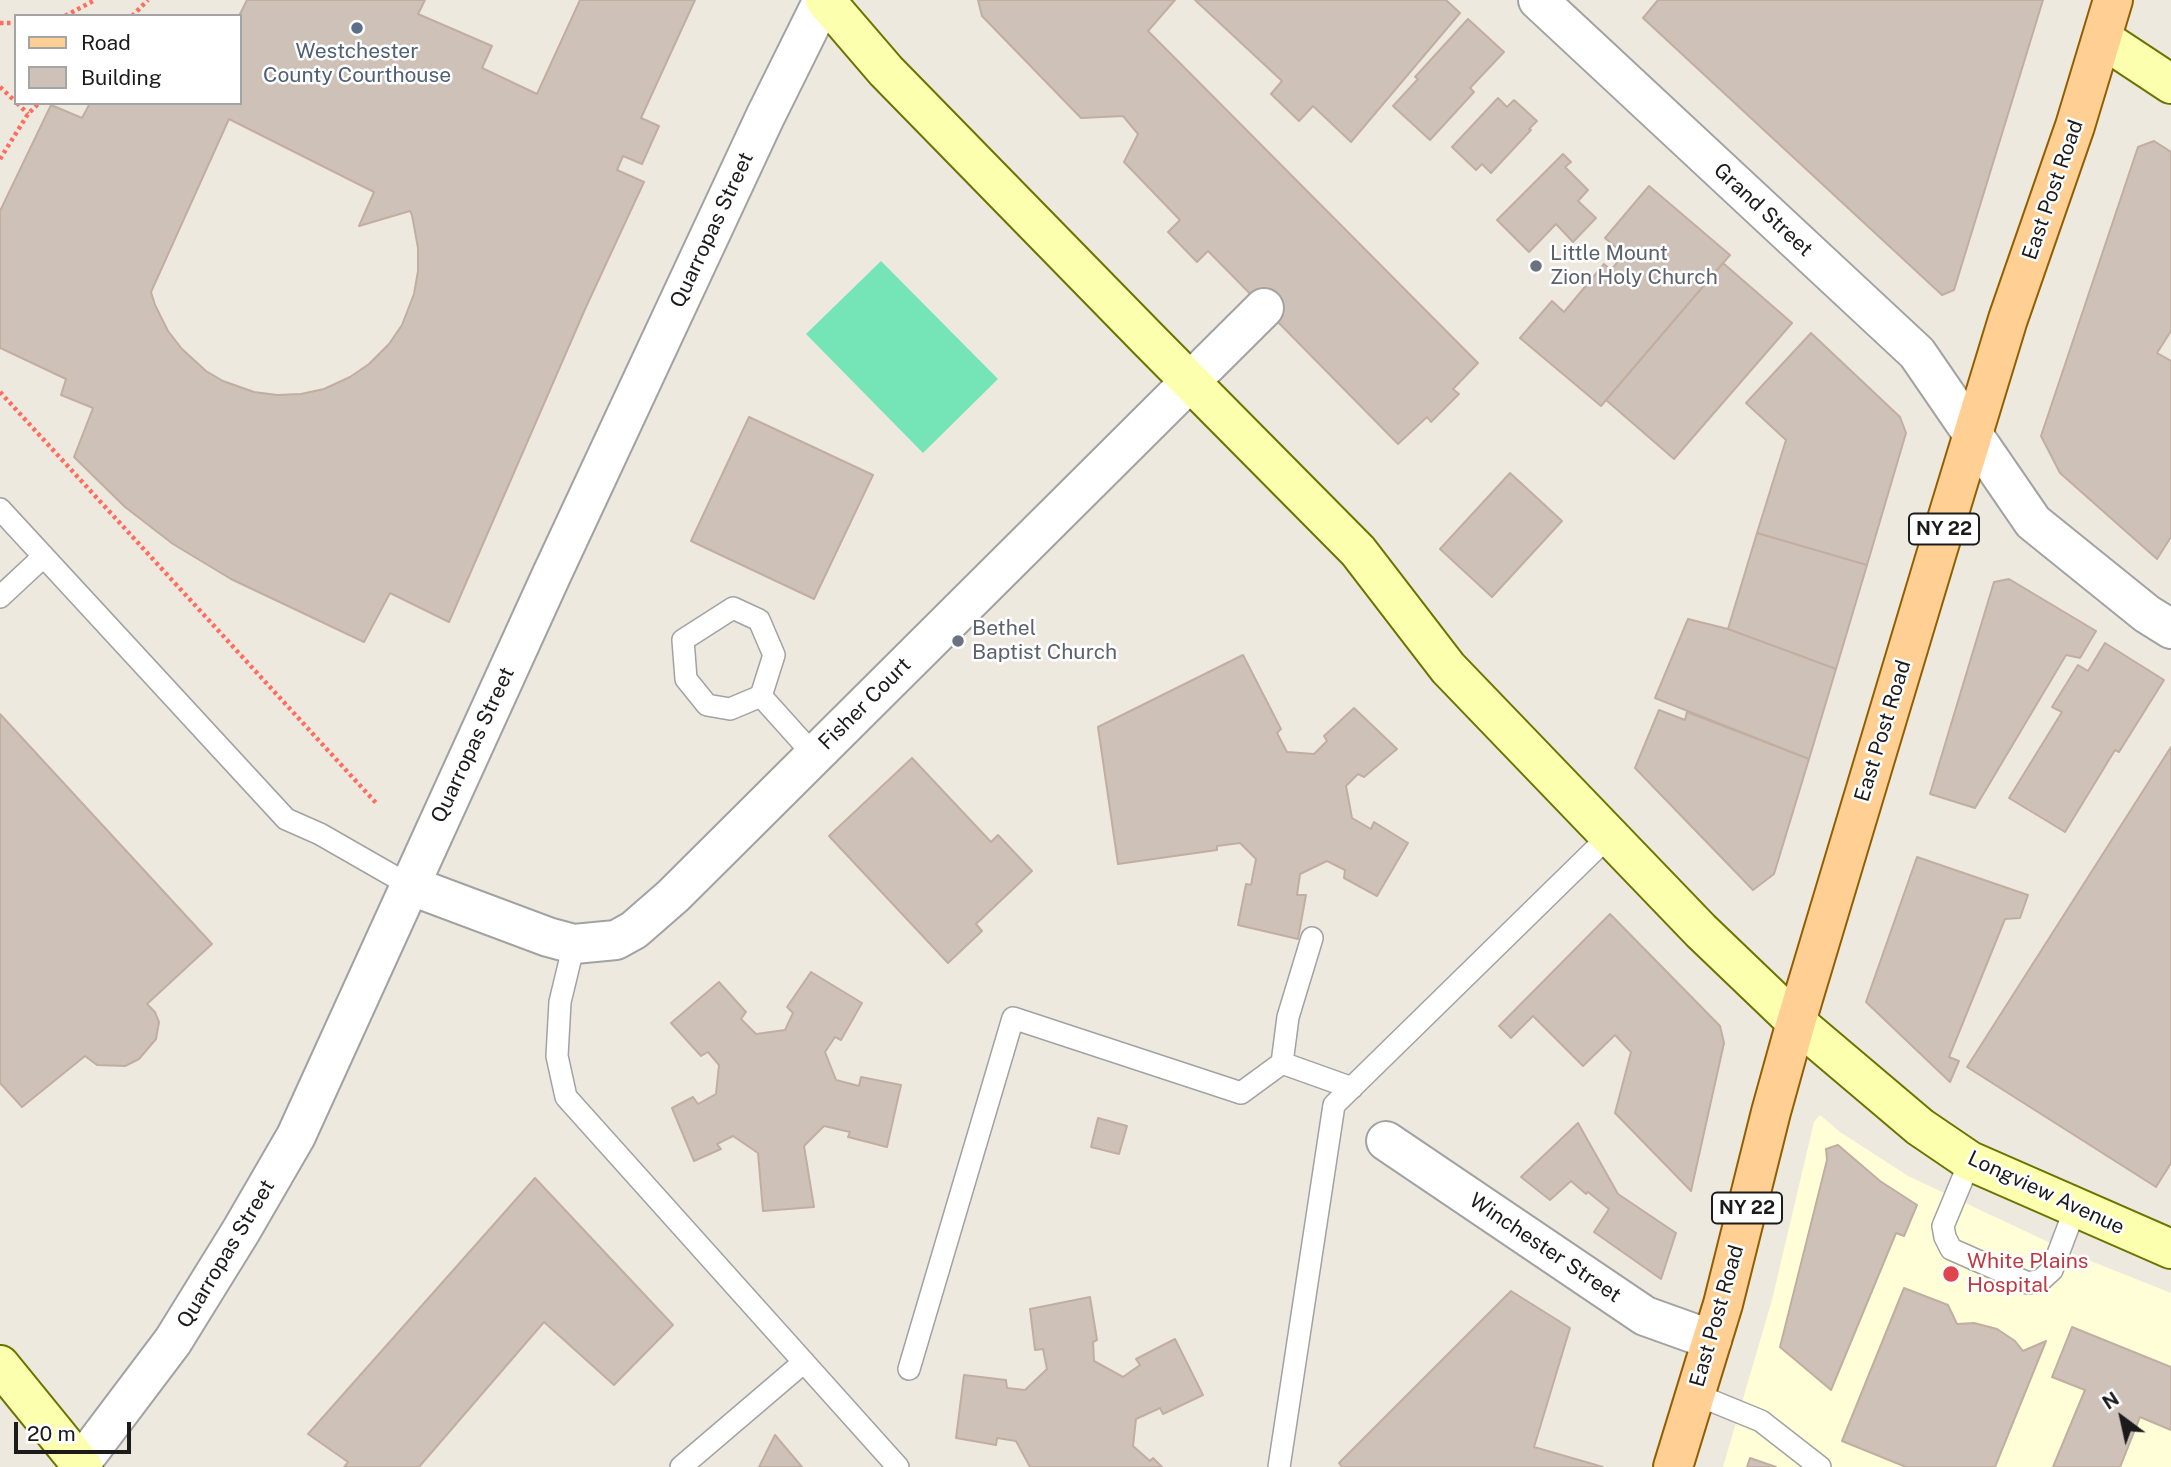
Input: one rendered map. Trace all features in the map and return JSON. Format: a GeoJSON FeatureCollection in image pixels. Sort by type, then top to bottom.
{"type":"FeatureCollection","features":[{"type":"Feature","properties":{"kind":"main road","name":"Longview Avenue"},"geometry":{"type":"LineString","coordinates":[[824,0],[887,71],[1358,551],[1448,667],[1701,931],[1796,1022],[1920,1127],[1970,1161],[2171,1249]]}},
{"type":"Feature","properties":{"kind":"main road","name":"East Post Road"},"geometry":{"type":"LineString","coordinates":[[1672,1467],[1712,1340],[1796,1022],[1972,435],[2008,319],[2076,126],[2113,0]]}},
{"type":"Feature","properties":{"kind":"main road"},"geometry":{"type":"LineString","coordinates":[[2103,39],[2171,84]]}},
{"type":"Feature","properties":{"kind":"main road"},"geometry":{"type":"LineString","coordinates":[[0,1364],[81,1466]]}},
{"type":"Feature","properties":{"kind":"street","name":"Quarropas Street"},"geometry":{"type":"LineString","coordinates":[[81,1466],[173,1341],[296,1136],[677,305],[824,0]]}},
{"type":"Feature","properties":{"kind":"street","name":"Grand Street"},"geometry":{"type":"LineString","coordinates":[[1538,0],[1917,353],[2033,522],[2147,614],[2171,629]]}},
{"type":"Feature","properties":{"kind":"street","name":"Fisher Court"},"geometry":{"type":"LineString","coordinates":[[409,885],[548,937],[574,944],[616,940],[634,930],[673,896],[1264,308]]}},
{"type":"Feature","properties":{"kind":"street","name":"Winchester Street"},"geometry":{"type":"LineString","coordinates":[[1386,1141],[1645,1316],[1712,1340]]}},
{"type":"Feature","properties":{"kind":"lane"},"geometry":{"type":"LineString","coordinates":[[0,509],[286,819],[320,834],[409,885]]}},
{"type":"Feature","properties":{"kind":"lane"},"geometry":{"type":"LineString","coordinates":[[0,597],[43,557]]}},
{"type":"Feature","properties":{"kind":"lane"},"geometry":{"type":"LineString","coordinates":[[733,608],[759,621],[775,655],[761,696],[730,709],[707,705],[685,679],[683,640],[733,608]]}},
{"type":"Feature","properties":{"kind":"lane"},"geometry":{"type":"LineString","coordinates":[[761,696],[814,755]]}},
{"type":"Feature","properties":{"kind":"lane"},"geometry":{"type":"LineString","coordinates":[[1279,1467],[1334,1105],[1610,835]]}},
{"type":"Feature","properties":{"kind":"lane"},"geometry":{"type":"LineString","coordinates":[[909,1368],[1013,1018],[1241,1093],[1282,1063],[1288,1017],[1312,938]]}},
{"type":"Feature","properties":{"kind":"lane"},"geometry":{"type":"LineString","coordinates":[[574,944],[560,1002],[557,1056],[566,1097],[898,1467]]}},
{"type":"Feature","properties":{"kind":"lane"},"geometry":{"type":"LineString","coordinates":[[1282,1063],[1352,1088]]}},
{"type":"Feature","properties":{"kind":"lane"},"geometry":{"type":"LineString","coordinates":[[1970,1161],[1943,1226],[1951,1250],[2028,1283],[2041,1280],[2052,1270],[2075,1209]]}},
{"type":"Feature","properties":{"kind":"lane"},"geometry":{"type":"LineString","coordinates":[[685,1465],[804,1362]]}},
{"type":"Feature","properties":{"kind":"lane"},"geometry":{"type":"LineString","coordinates":[[1695,1394],[1761,1421],[1820,1467]]}},
{"type":"Feature","properties":{"kind":"path"},"geometry":{"type":"LineString","coordinates":[[69,14],[95,0]]}},
{"type":"Feature","properties":{"kind":"path"},"geometry":{"type":"LineString","coordinates":[[134,14],[148,0]]}},
{"type":"Feature","properties":{"kind":"path"},"geometry":{"type":"LineString","coordinates":[[0,87],[14,101]]}},
{"type":"Feature","properties":{"kind":"path"},"geometry":{"type":"LineString","coordinates":[[18,105],[28,114]]}},
{"type":"Feature","properties":{"kind":"path"},"geometry":{"type":"LineString","coordinates":[[0,159],[28,114],[37,105]]}},
{"type":"Feature","properties":{"kind":"path"},"geometry":{"type":"LineString","coordinates":[[0,393],[377,804]]}},
{"type":"Feature","properties":{"kind":"shaded area","name":"White Plains Hospital"},"geometry":{"type":"Polygon","coordinates":[[[1820,1115],[1840,1132],[1908,1176],[2078,1256],[2171,1293],[2171,1467],[1723,1467],[1772,1300],[1814,1122],[1820,1115]]]}},
{"type":"Feature","properties":{"kind":"green space"},"geometry":{"type":"Polygon","coordinates":[[[881,261],[998,379],[923,453],[806,334],[881,261]]]}},
{"type":"Feature","properties":{"kind":"building"},"geometry":{"type":"Polygon","coordinates":[[[247,0],[425,0],[418,14],[492,46],[482,68],[537,94],[580,0],[695,0],[641,118],[659,126],[642,164],[623,156],[617,170],[644,182],[586,307],[449,622],[390,593],[364,642],[231,579],[173,544],[125,507],[74,457],[93,408],[61,395],[66,379],[0,348],[0,211],[51,105],[82,118],[89,105],[242,105],[240,14],[247,0]],[[229,119],[151,292],[155,305],[168,331],[182,349],[206,371],[223,381],[254,392],[277,395],[324,389],[350,377],[369,364],[389,344],[402,325],[414,294],[418,248],[410,211],[359,226],[374,192],[229,119]]]}},
{"type":"Feature","properties":{"kind":"building"},"geometry":{"type":"Polygon","coordinates":[[[978,0],[1175,0],[1148,31],[1478,363],[1453,389],[1459,394],[1431,422],[1427,417],[1398,444],[1208,251],[1197,262],[1168,232],[1180,220],[1124,162],[1138,134],[1123,116],[1081,118],[982,16],[978,0]]]}},
{"type":"Feature","properties":{"kind":"building"},"geometry":{"type":"Polygon","coordinates":[[[1195,0],[1446,0],[1460,13],[1351,142],[1313,106],[1299,121],[1271,94],[1282,81],[1195,0]]]}},
{"type":"Feature","properties":{"kind":"building"},"geometry":{"type":"Polygon","coordinates":[[[1658,0],[2043,0],[1954,290],[1942,295],[1643,18],[1658,0]]]}},
{"type":"Feature","properties":{"kind":"building"},"geometry":{"type":"Polygon","coordinates":[[[1468,19],[1504,52],[1470,88],[1474,92],[1430,140],[1393,106],[1418,79],[1415,77],[1468,19]]]}},
{"type":"Feature","properties":{"kind":"building"},"geometry":{"type":"Polygon","coordinates":[[[1498,98],[1507,107],[1514,100],[1537,121],[1491,173],[1482,164],[1476,170],[1452,147],[1498,98]]]}},
{"type":"Feature","properties":{"kind":"building"},"geometry":{"type":"Polygon","coordinates":[[[2154,141],[2171,152],[2171,331],[2157,353],[2171,361],[2171,537],[2157,559],[2060,473],[2041,436],[2138,147],[2154,141]]]}},
{"type":"Feature","properties":{"kind":"building"},"geometry":{"type":"Polygon","coordinates":[[[1563,154],[1571,162],[1565,167],[1588,190],[1578,201],[1596,218],[1573,242],[1556,224],[1529,252],[1497,220],[1563,154]]]}},
{"type":"Feature","properties":{"kind":"building"},"geometry":{"type":"Polygon","coordinates":[[[1649,186],[1730,255],[1601,406],[1520,338],[1552,301],[1564,312],[1604,264],[1611,270],[1624,254],[1605,238],[1649,186]]]}},
{"type":"Feature","properties":{"kind":"building"},"geometry":{"type":"Polygon","coordinates":[[[1723,263],[1792,323],[1674,459],[1606,400],[1723,263]]]}},
{"type":"Feature","properties":{"kind":"building"},"geometry":{"type":"Polygon","coordinates":[[[1811,333],[1900,417],[1906,433],[1867,565],[1757,533],[1786,440],[1746,403],[1811,333]]]}},
{"type":"Feature","properties":{"kind":"building"},"geometry":{"type":"Polygon","coordinates":[[[749,417],[873,475],[814,599],[691,541],[749,417]]]}},
{"type":"Feature","properties":{"kind":"building"},"geometry":{"type":"Polygon","coordinates":[[[1510,473],[1562,521],[1492,597],[1440,549],[1510,473]]]}},
{"type":"Feature","properties":{"kind":"building"},"geometry":{"type":"Polygon","coordinates":[[[1757,533],[1867,565],[1836,669],[1728,629],[1757,533]]]}},
{"type":"Feature","properties":{"kind":"building"},"geometry":{"type":"Polygon","coordinates":[[[2009,579],[2096,631],[2080,658],[2066,655],[1975,808],[1930,794],[1994,582],[2009,579]]]}},
{"type":"Feature","properties":{"kind":"building"},"geometry":{"type":"Polygon","coordinates":[[[1688,619],[1728,629],[1836,669],[1809,759],[1655,698],[1688,619]]]}},
{"type":"Feature","properties":{"kind":"building"},"geometry":{"type":"Polygon","coordinates":[[[2105,643],[2164,680],[2119,752],[2115,750],[2065,832],[2009,798],[2062,712],[2052,707],[2078,665],[2088,671],[2105,643]]]}},
{"type":"Feature","properties":{"kind":"building"},"geometry":{"type":"Polygon","coordinates":[[[1243,655],[1281,729],[1277,733],[1287,752],[1314,754],[1327,741],[1324,736],[1354,708],[1397,749],[1364,777],[1358,774],[1346,786],[1352,818],[1371,829],[1374,822],[1408,843],[1377,896],[1344,878],[1345,870],[1327,861],[1300,874],[1297,895],[1306,895],[1298,939],[1238,925],[1246,884],[1251,885],[1256,859],[1240,843],[1217,846],[1217,850],[1118,864],[1098,727],[1243,655]]]}},
{"type":"Feature","properties":{"kind":"building"},"geometry":{"type":"Polygon","coordinates":[[[1659,710],[1685,720],[1687,712],[1809,759],[1774,874],[1753,890],[1635,768],[1659,710]]]}},
{"type":"Feature","properties":{"kind":"building"},"geometry":{"type":"Polygon","coordinates":[[[0,714],[212,944],[147,1004],[155,1012],[159,1022],[156,1039],[139,1059],[125,1066],[97,1065],[85,1056],[22,1107],[0,1083],[0,714]]]}},
{"type":"Feature","properties":{"kind":"building"},"geometry":{"type":"Polygon","coordinates":[[[2171,747],[2171,1163],[2156,1187],[1967,1067],[2171,747]]]}},
{"type":"Feature","properties":{"kind":"building"},"geometry":{"type":"Polygon","coordinates":[[[912,758],[991,842],[998,835],[1032,871],[976,924],[982,931],[948,963],[829,836],[912,758]]]}},
{"type":"Feature","properties":{"kind":"building"},"geometry":{"type":"Polygon","coordinates":[[[1917,857],[2028,895],[2020,918],[2005,919],[1949,1057],[1959,1061],[1950,1082],[1866,1002],[1917,857]]]}},
{"type":"Feature","properties":{"kind":"building"},"geometry":{"type":"Polygon","coordinates":[[[1610,914],[1720,1026],[1724,1043],[1691,1191],[1615,1113],[1631,1052],[1615,1035],[1583,1066],[1533,1016],[1511,1038],[1499,1026],[1610,914]]]}},
{"type":"Feature","properties":{"kind":"building"},"geometry":{"type":"Polygon","coordinates":[[[811,972],[862,1003],[841,1040],[835,1037],[825,1052],[836,1080],[859,1086],[861,1077],[901,1085],[887,1147],[848,1137],[850,1132],[824,1126],[804,1146],[814,1207],[763,1211],[758,1153],[733,1136],[717,1144],[721,1149],[694,1161],[672,1108],[693,1097],[698,1104],[716,1094],[719,1065],[708,1052],[701,1056],[671,1023],[719,982],[746,1012],[741,1019],[756,1034],[785,1030],[793,1013],[787,1007],[811,972]]]}},
{"type":"Feature","properties":{"kind":"building"},"geometry":{"type":"Polygon","coordinates":[[[1098,1118],[1127,1126],[1119,1154],[1091,1147],[1098,1118]]]}},
{"type":"Feature","properties":{"kind":"building"},"geometry":{"type":"Polygon","coordinates":[[[1578,1123],[1618,1194],[1676,1233],[1661,1279],[1594,1232],[1609,1209],[1588,1192],[1586,1194],[1571,1181],[1550,1200],[1521,1177],[1578,1123]]]}},
{"type":"Feature","properties":{"kind":"building"},"geometry":{"type":"Polygon","coordinates":[[[1838,1145],[1880,1181],[1917,1205],[1904,1236],[1896,1233],[1831,1390],[1780,1347],[1827,1160],[1826,1149],[1838,1145]]]}},
{"type":"Feature","properties":{"kind":"building"},"geometry":{"type":"Polygon","coordinates":[[[535,1178],[673,1325],[614,1385],[544,1322],[419,1467],[344,1467],[348,1462],[308,1434],[535,1178]]]}},
{"type":"Feature","properties":{"kind":"building"},"geometry":{"type":"Polygon","coordinates":[[[1904,1288],[1948,1305],[1957,1324],[1974,1323],[1997,1329],[2015,1341],[2023,1351],[2046,1341],[1995,1467],[1906,1467],[1842,1441],[1904,1288]]]}},
{"type":"Feature","properties":{"kind":"building"},"geometry":{"type":"Polygon","coordinates":[[[1511,1291],[1570,1328],[1534,1447],[1603,1467],[1342,1467],[1339,1463],[1511,1291]]]}},
{"type":"Feature","properties":{"kind":"building"},"geometry":{"type":"Polygon","coordinates":[[[1090,1297],[1097,1340],[1093,1342],[1094,1361],[1123,1377],[1140,1365],[1136,1359],[1175,1339],[1203,1395],[1163,1414],[1160,1408],[1136,1419],[1133,1446],[1150,1461],[1153,1458],[1162,1467],[1030,1467],[1016,1441],[997,1438],[996,1445],[956,1438],[964,1375],[1006,1380],[1007,1388],[1025,1390],[1047,1369],[1043,1349],[1035,1350],[1030,1309],[1090,1297]]]}},
{"type":"Feature","properties":{"kind":"building"},"geometry":{"type":"Polygon","coordinates":[[[2072,1327],[2171,1367],[2171,1430],[2140,1417],[2120,1467],[2053,1467],[2085,1390],[2052,1377],[2072,1327]]]}},
{"type":"Feature","properties":{"kind":"building"},"geometry":{"type":"Polygon","coordinates":[[[775,1435],[802,1467],[759,1467],[775,1435]]]}},
{"type":"Feature","properties":{"kind":"building"},"geometry":{"type":"Polygon","coordinates":[[[1750,1458],[1776,1467],[1747,1467],[1750,1458]]]}},
{"type":"Feature","properties":{"kind":"place","name":"Westchester County Courthouse"},"geometry":{"type":"Point","coordinates":[357,28]}},
{"type":"Feature","properties":{"kind":"place","name":"Little Mount Zion Holy Church"},"geometry":{"type":"Point","coordinates":[1536,266]}},
{"type":"Feature","properties":{"kind":"place","name":"Bethel Baptist Church"},"geometry":{"type":"Point","coordinates":[958,641]}},
{"type":"Feature","properties":{"kind":"place","name":"White Plains Hospital"},"geometry":{"type":"Point","coordinates":[1951,1274]}}]}
